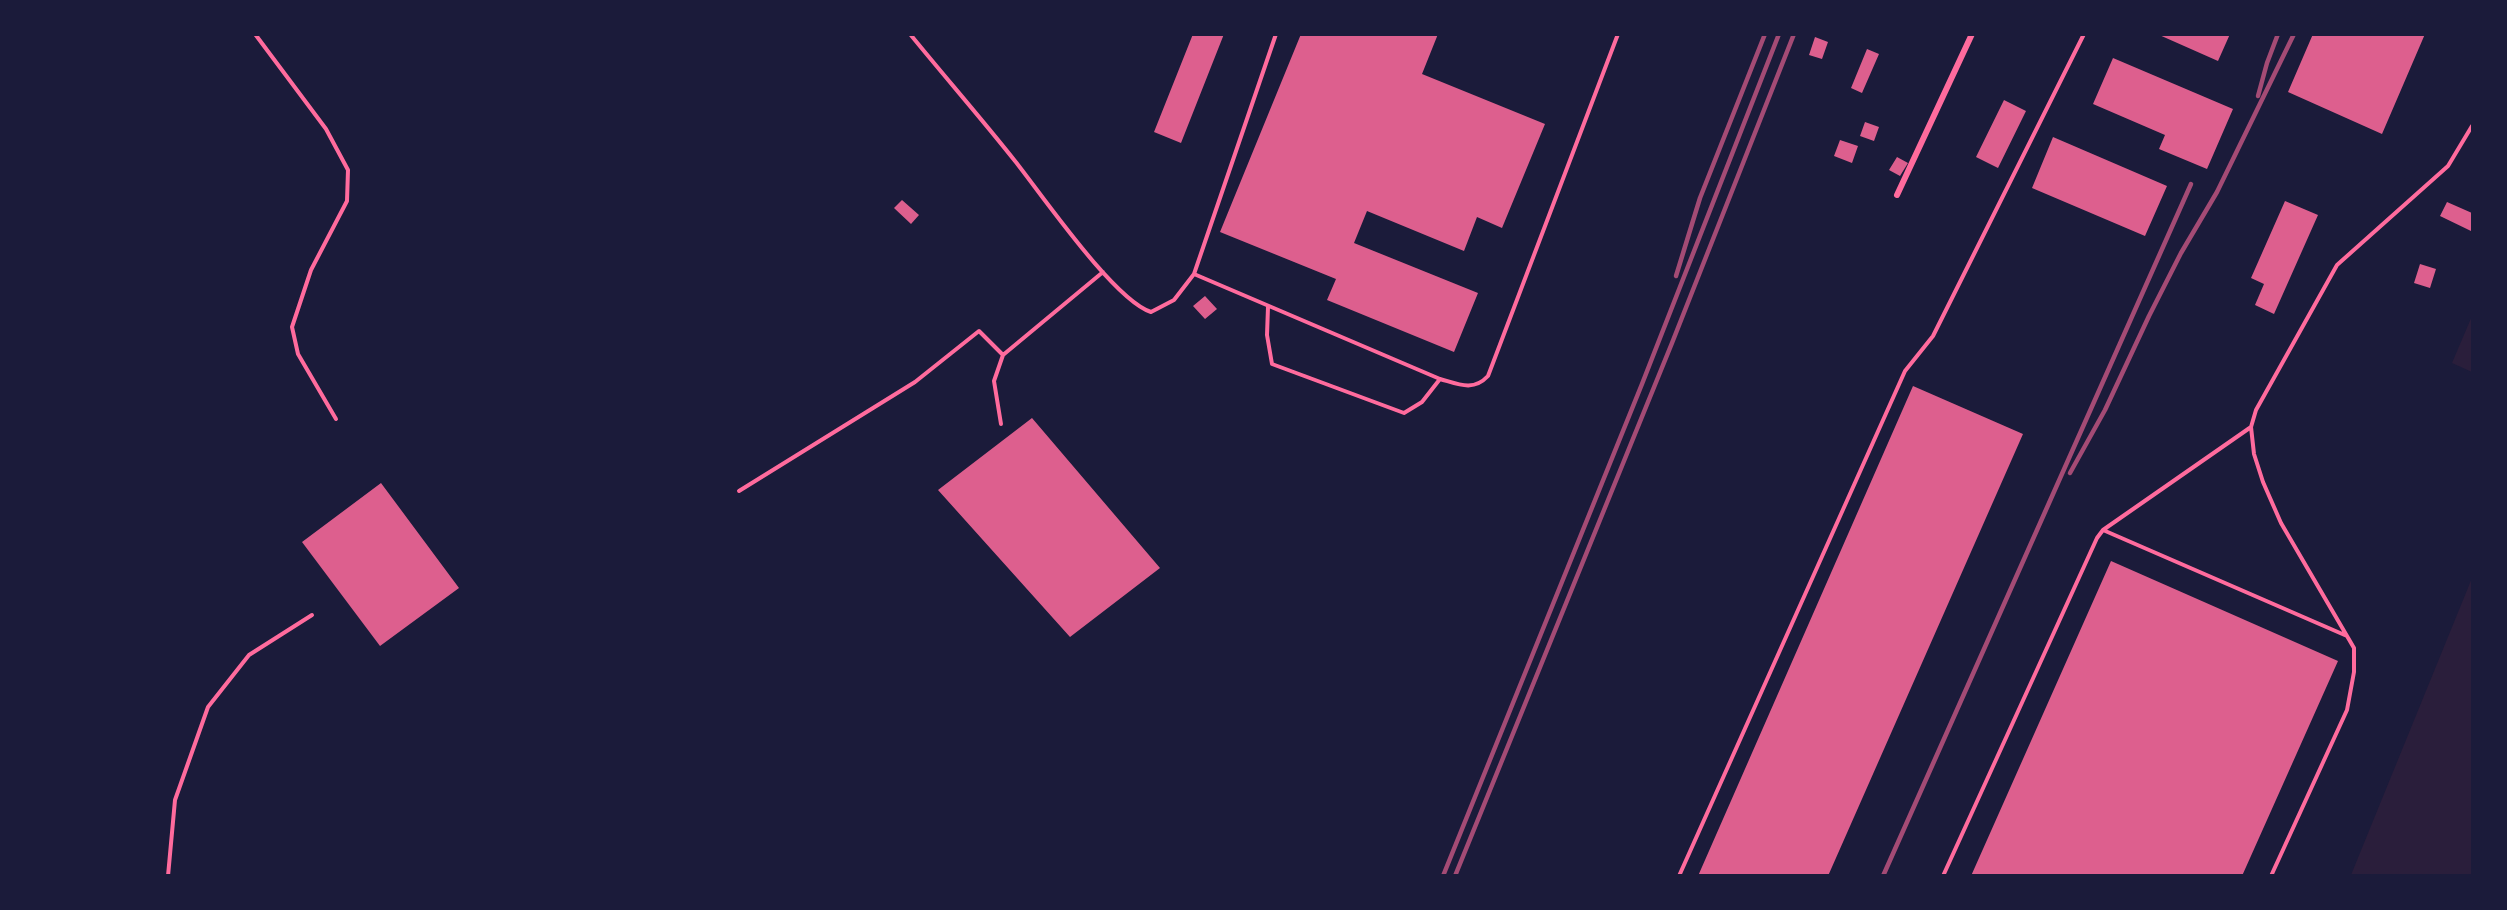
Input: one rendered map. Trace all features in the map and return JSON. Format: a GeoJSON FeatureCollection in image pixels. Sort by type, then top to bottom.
{"type":"FeatureCollection","features":[{"type":"Feature","properties":{"kind":"street"},"geometry":{"type":"LineString","coordinates":[[1897,195],[1972,34]]}},
{"type":"Feature","properties":{"kind":"lane"},"geometry":{"type":"LineString","coordinates":[[255,34],[326,129],[348,170],[347,201],[310,270],[292,327],[298,354],[336,419]]}},
{"type":"Feature","properties":{"kind":"lane"},"geometry":{"type":"LineString","coordinates":[[910,34],[1103,272],[1140,308],[1151,312],[1174,300],[1194,274],[1276,34]]}},
{"type":"Feature","properties":{"kind":"lane"},"geometry":{"type":"LineString","coordinates":[[1194,274],[1440,379],[1470,387],[1481,383],[1488,376],[1618,34]]}},
{"type":"Feature","properties":{"kind":"lane"},"geometry":{"type":"LineString","coordinates":[[1680,876],[1905,371],[1933,336],[2084,34]]}},
{"type":"Feature","properties":{"kind":"lane"},"geometry":{"type":"LineString","coordinates":[[2271,876],[2347,710],[2354,672],[2354,648],[2282,524],[2254,454],[2251,428],[2256,410],[2337,265],[2448,166],[2472,126]]}},
{"type":"Feature","properties":{"kind":"lane"},"geometry":{"type":"LineString","coordinates":[[1001,424],[994,381],[1003,355],[1103,272]]}},
{"type":"Feature","properties":{"kind":"lane"},"geometry":{"type":"LineString","coordinates":[[1268,307],[1267,335],[1272,364],[1404,413],[1422,402],[1440,379]]}},
{"type":"Feature","properties":{"kind":"lane"},"geometry":{"type":"LineString","coordinates":[[739,491],[915,382],[979,331],[1003,355]]}},
{"type":"Feature","properties":{"kind":"lane"},"geometry":{"type":"LineString","coordinates":[[1943,876],[2097,538],[2103,530],[2251,428]]}},
{"type":"Feature","properties":{"kind":"lane"},"geometry":{"type":"LineString","coordinates":[[2103,530],[2348,636]]}},
{"type":"Feature","properties":{"kind":"lane"},"geometry":{"type":"LineString","coordinates":[[168,876],[175,800],[208,707],[249,655],[312,615]]}},
{"type":"Feature","properties":{"kind":"shaded area"},"geometry":{"type":"Polygon","coordinates":[[[2472,316],[2472,372],[2452,363],[2472,316]]]}},
{"type":"Feature","properties":{"kind":"shaded area"},"geometry":{"type":"Polygon","coordinates":[[[2472,578],[2472,875],[2351,875],[2472,578]]]}},
{"type":"Feature","properties":{"kind":"building"},"geometry":{"type":"Polygon","coordinates":[[[1193,34],[1224,34],[1181,143],[1154,132],[1193,34]]]}},
{"type":"Feature","properties":{"kind":"building"},"geometry":{"type":"Polygon","coordinates":[[[1301,34],[1438,34],[1422,74],[1545,124],[1502,228],[1477,217],[1464,251],[1367,211],[1354,243],[1478,293],[1454,352],[1327,300],[1336,279],[1220,232],[1301,34]]]}},
{"type":"Feature","properties":{"kind":"building"},"geometry":{"type":"Polygon","coordinates":[[[2157,34],[2230,34],[2218,61],[2157,34]]]}},
{"type":"Feature","properties":{"kind":"building"},"geometry":{"type":"Polygon","coordinates":[[[2313,34],[2425,34],[2382,134],[2288,92],[2313,34]]]}},
{"type":"Feature","properties":{"kind":"building"},"geometry":{"type":"Polygon","coordinates":[[[1815,37],[1828,42],[1822,59],[1809,55],[1815,37]]]}},
{"type":"Feature","properties":{"kind":"building"},"geometry":{"type":"Polygon","coordinates":[[[1867,49],[1879,54],[1862,93],[1851,88],[1867,49]]]}},
{"type":"Feature","properties":{"kind":"building"},"geometry":{"type":"Polygon","coordinates":[[[2113,58],[2233,109],[2207,169],[2159,149],[2165,135],[2093,104],[2113,58]]]}},
{"type":"Feature","properties":{"kind":"building"},"geometry":{"type":"Polygon","coordinates":[[[2004,100],[2026,111],[1998,168],[1976,157],[2004,100]]]}},
{"type":"Feature","properties":{"kind":"building"},"geometry":{"type":"Polygon","coordinates":[[[1865,122],[1879,127],[1874,141],[1860,136],[1865,122]]]}},
{"type":"Feature","properties":{"kind":"building"},"geometry":{"type":"Polygon","coordinates":[[[2053,137],[2167,186],[2145,236],[2032,188],[2053,137]]]}},
{"type":"Feature","properties":{"kind":"building"},"geometry":{"type":"Polygon","coordinates":[[[1840,140],[1858,146],[1852,163],[1834,156],[1840,140]]]}},
{"type":"Feature","properties":{"kind":"building"},"geometry":{"type":"Polygon","coordinates":[[[1897,157],[1908,163],[1900,176],[1889,170],[1897,157]]]}},
{"type":"Feature","properties":{"kind":"building"},"geometry":{"type":"Polygon","coordinates":[[[902,200],[919,215],[911,224],[894,208],[902,200]]]}},
{"type":"Feature","properties":{"kind":"building"},"geometry":{"type":"Polygon","coordinates":[[[2285,201],[2318,215],[2274,314],[2255,305],[2264,284],[2251,278],[2285,201]]]}},
{"type":"Feature","properties":{"kind":"building"},"geometry":{"type":"Polygon","coordinates":[[[2447,202],[2472,213],[2471,231],[2440,216],[2447,202]]]}},
{"type":"Feature","properties":{"kind":"building"},"geometry":{"type":"Polygon","coordinates":[[[2420,264],[2436,269],[2430,288],[2414,283],[2420,264]]]}},
{"type":"Feature","properties":{"kind":"building"},"geometry":{"type":"Polygon","coordinates":[[[1205,296],[1217,309],[1205,319],[1193,306],[1205,296]]]}},
{"type":"Feature","properties":{"kind":"building"},"geometry":{"type":"Polygon","coordinates":[[[1913,386],[2023,434],[1828,876],[1698,876],[1913,386]]]}},
{"type":"Feature","properties":{"kind":"building"},"geometry":{"type":"Polygon","coordinates":[[[1032,418],[1160,568],[1070,637],[938,490],[1032,418]]]}},
{"type":"Feature","properties":{"kind":"building"},"geometry":{"type":"Polygon","coordinates":[[[381,483],[459,588],[380,646],[302,542],[381,483]]]}},
{"type":"Feature","properties":{"kind":"building"},"geometry":{"type":"Polygon","coordinates":[[[2111,561],[2338,661],[2242,876],[1971,876],[2111,561]]]}},
{"type":"Feature","properties":{"kind":"railway"},"geometry":{"type":"LineString","coordinates":[[1676,276],[1700,198],[1765,34]]}},
{"type":"Feature","properties":{"kind":"railway"},"geometry":{"type":"LineString","coordinates":[[1443,876],[1642,384],[1779,34]]}},
{"type":"Feature","properties":{"kind":"railway"},"geometry":{"type":"LineString","coordinates":[[1455,876],[1672,343],[1794,34]]}},
{"type":"Feature","properties":{"kind":"railway"},"geometry":{"type":"LineString","coordinates":[[2258,96],[2278,34]]}},
{"type":"Feature","properties":{"kind":"railway"},"geometry":{"type":"LineString","coordinates":[[2070,473],[2105,410],[2181,253],[2217,192],[2294,34]]}},
{"type":"Feature","properties":{"kind":"railway"},"geometry":{"type":"LineString","coordinates":[[1883,876],[2191,184]]}}]}
